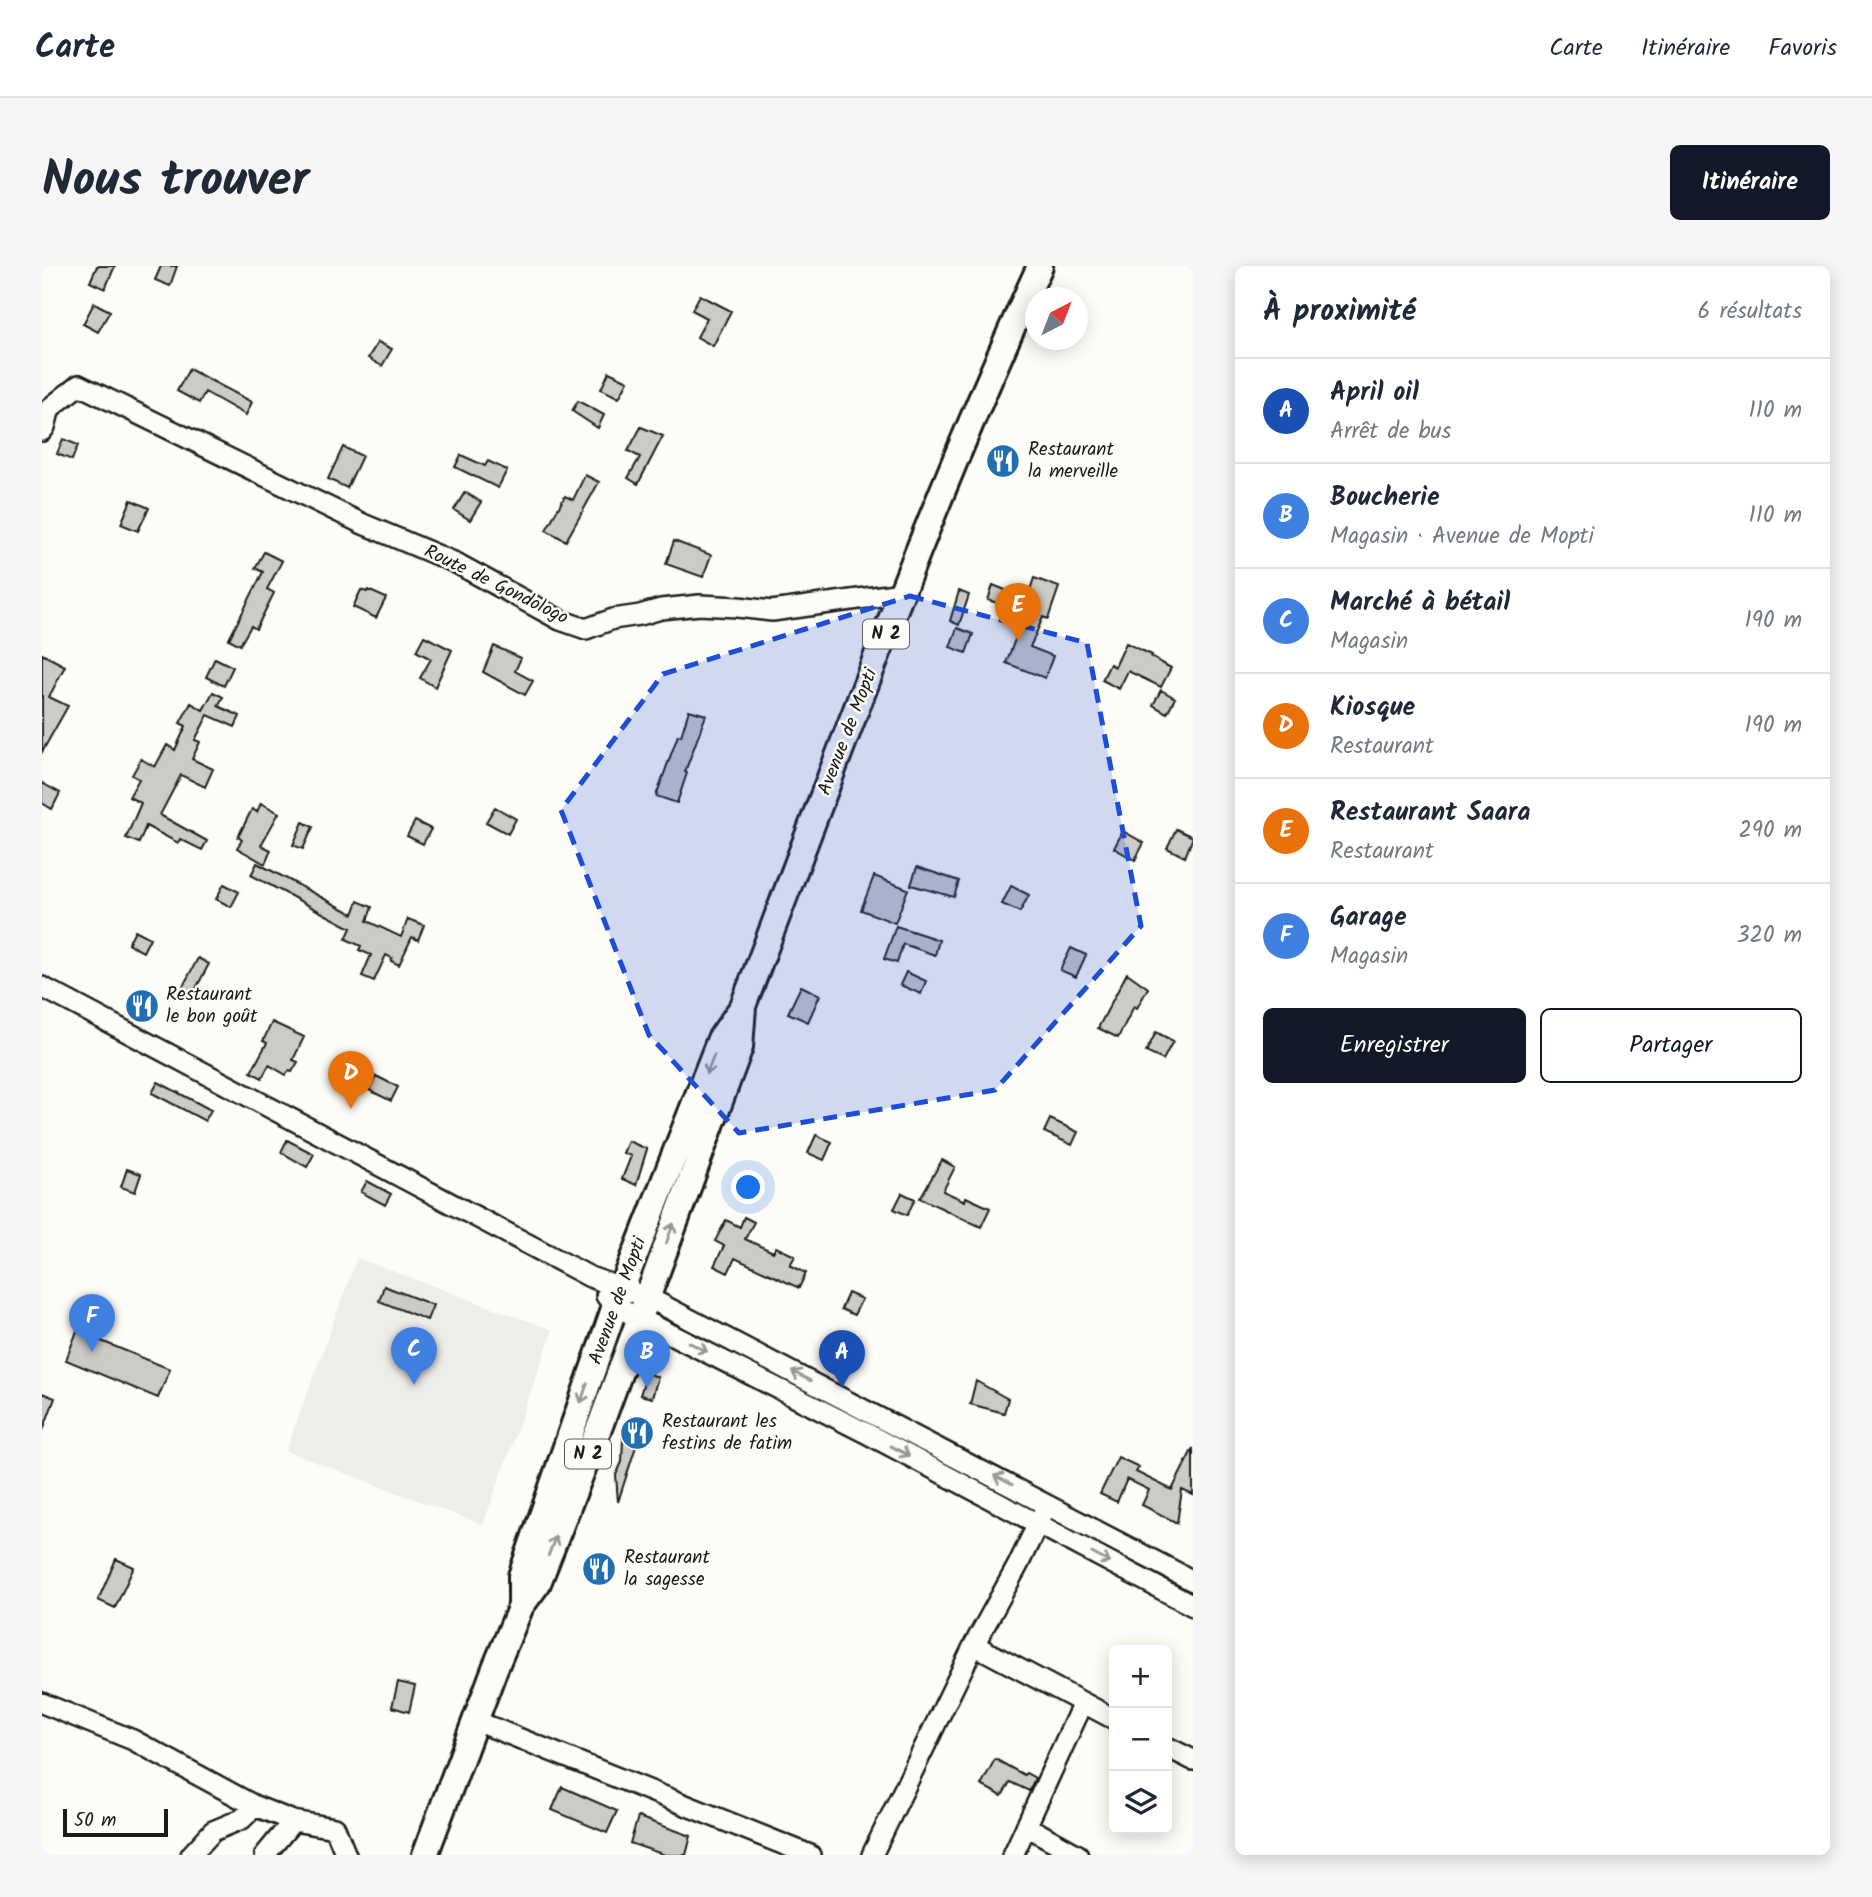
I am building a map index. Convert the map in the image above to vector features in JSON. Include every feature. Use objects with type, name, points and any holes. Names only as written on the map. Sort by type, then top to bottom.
[{"type":"main road","name":"Avenue de Mopti","points":[[520,1606],[521,1576],[618,1296],[720,1039],[743,1006],[945,481],[1040,266]]},
{"type":"main road","name":"Avenue de Mopti","points":[[475,1721],[520,1606],[538,1583],[643,1307],[740,1047],[743,1006]]},
{"type":"main road","name":"N 2","points":[[425,1855],[475,1721]]},
{"type":"street","name":"Route de Gondologo","points":[[42,431],[50,408],[79,385],[340,512],[456,562],[560,620],[586,629],[613,619],[640,615],[661,608],[700,605],[772,611],[902,593]]},
{"type":"street","points":[[42,968],[50,991],[590,1277],[618,1296],[1047,1503],[1193,1581]]},
{"type":"street","points":[[643,1307],[866,1433],[1193,1606]]},
{"type":"street","points":[[872,1855],[974,1644],[1047,1503]]},
{"type":"street","points":[[974,1644],[1109,1716]]},
{"type":"street","points":[[42,1703],[133,1740],[255,1806],[293,1821],[335,1828],[346,1855]]},
{"type":"street","points":[[1013,1855],[1083,1703]]},
{"type":"street","points":[[475,1721],[810,1855]]},
{"type":"street","points":[[1172,1750],[1193,1760]]},
{"type":"street","points":[[191,1855],[213,1831],[242,1819],[255,1806]]},
{"type":"street","points":[[265,1855],[293,1821]]},
{"type":"street","points":[[1026,1826],[1079,1855]]},
{"type":"highlighted area","points":[[910,596],[1087,643],[1141,926],[995,1090],[739,1133],[649,1035],[561,810],[663,674]]},
{"type":"shaded area","points":[[357,1258],[553,1330],[483,1525],[286,1451]]},
{"type":"building","points":[[97,266],[115,266],[105,289],[90,282]]},
{"type":"building","points":[[161,266],[177,266],[170,286],[155,280]]},
{"type":"building","points":[[700,295],[731,311],[713,346],[697,337],[707,318],[692,310]]},
{"type":"building","points":[[94,303],[110,311],[98,332],[83,324]]},
{"type":"building","points":[[378,342],[392,349],[382,366],[368,358]]},
{"type":"building","points":[[189,369],[252,402],[246,415],[205,392],[199,403],[177,391]]},
{"type":"building","points":[[609,372],[628,381],[619,398],[601,389]]},
{"type":"building","points":[[578,401],[604,415],[598,428],[572,411]]},
{"type":"building","points":[[641,427],[663,436],[638,484],[628,478],[640,457],[628,451]]},
{"type":"building","points":[[63,439],[78,445],[72,460],[57,454]]},
{"type":"building","points":[[343,447],[362,456],[347,488],[328,479]]},
{"type":"building","points":[[461,455],[485,466],[488,461],[507,470],[498,488],[455,467]]},
{"type":"building","points":[[585,475],[599,482],[566,541],[546,530],[565,496],[573,500]]},
{"type":"building","points":[[465,492],[481,502],[470,520],[454,510]]},
{"type":"building","points":[[131,500],[149,508],[138,531],[121,524]]},
{"type":"building","points":[[674,541],[711,555],[703,577],[666,564]]},
{"type":"building","points":[[264,552],[282,561],[267,589],[274,593],[256,629],[251,626],[240,645],[229,639],[263,572],[255,568]]},
{"type":"building","points":[[1034,578],[1059,587],[1048,619],[1043,617],[1030,647],[1053,656],[1045,678],[1006,663],[1023,619],[1029,622],[1037,599],[1028,596]]},
{"type":"building","points":[[993,585],[1008,591],[1004,605],[988,600]]},
{"type":"building","points":[[361,590],[368,590],[386,598],[376,618],[353,607]]},
{"type":"building","points":[[959,591],[969,595],[959,625],[950,621]]},
{"type":"building","points":[[957,628],[973,634],[966,653],[950,647]]},
{"type":"building","points":[[424,636],[452,650],[435,687],[420,678],[431,659],[416,651]]},
{"type":"building","points":[[1126,643],[1152,655],[1151,657],[1171,668],[1161,687],[1128,671],[1119,689],[1102,680],[1110,664],[1115,667]]},
{"type":"building","points":[[494,646],[521,658],[515,671],[533,681],[525,695],[483,672]]},
{"type":"building","points":[[42,654],[65,666],[49,697],[68,706],[42,752]]},
{"type":"building","points":[[215,658],[233,667],[224,686],[206,677]]},
{"type":"building","points":[[1161,690],[1175,698],[1167,713],[1153,705]]},
{"type":"building","points":[[213,692],[223,697],[218,706],[240,716],[235,727],[208,715],[195,740],[200,742],[192,759],[213,769],[205,787],[181,775],[160,815],[207,841],[202,850],[180,839],[178,843],[146,826],[139,843],[126,838],[141,803],[129,797],[139,779],[132,775],[141,759],[155,767],[167,745],[175,750],[186,726],[180,723],[191,703],[203,710]]},
{"type":"building","points":[[689,710],[706,715],[685,772],[687,773],[677,803],[656,796]]},
{"type":"building","points":[[42,783],[60,793],[52,809],[42,803]]},
{"type":"building","points":[[261,803],[279,813],[261,845],[271,850],[265,864],[237,848],[242,840],[238,837],[252,809],[257,812]]},
{"type":"building","points":[[495,807],[516,819],[508,834],[486,822]]},
{"type":"building","points":[[415,821],[431,829],[423,844],[407,836]]},
{"type":"building","points":[[303,822],[313,827],[303,849],[293,845]]},
{"type":"building","points":[[1176,829],[1193,837],[1185,857],[1167,848]]},
{"type":"building","points":[[1123,831],[1144,843],[1135,860],[1114,848]]},
{"type":"building","points":[[257,863],[353,914],[358,901],[372,907],[367,921],[401,937],[408,919],[424,925],[418,940],[412,937],[399,965],[386,955],[374,981],[362,976],[371,955],[359,950],[361,946],[346,939],[351,928],[251,875]]},
{"type":"building","points":[[917,867],[959,881],[954,897],[911,885]]},
{"type":"building","points":[[874,876],[908,889],[895,923],[861,910]]},
{"type":"building","points":[[224,884],[239,892],[231,907],[216,899]]},
{"type":"building","points":[[1011,886],[1029,895],[1020,912],[1002,904]]},
{"type":"building","points":[[896,926],[939,940],[935,955],[903,944],[897,963],[884,959]]},
{"type":"building","points":[[135,930],[150,938],[143,952],[128,944]]},
{"type":"building","points":[[1071,948],[1086,955],[1076,977],[1060,970]]},
{"type":"building","points":[[198,958],[209,964],[193,994],[182,988]]},
{"type":"building","points":[[906,972],[926,981],[921,994],[900,985]]},
{"type":"building","points":[[1127,973],[1148,988],[1137,1008],[1134,1006],[1118,1038],[1098,1028]]},
{"type":"building","points":[[801,986],[820,995],[808,1022],[788,1013]]},
{"type":"building","points":[[272,1022],[304,1037],[293,1060],[298,1062],[292,1072],[289,1071],[286,1075],[269,1065],[262,1078],[251,1072],[267,1043],[263,1041]]},
{"type":"building","points":[[1156,1032],[1173,1041],[1163,1060],[1146,1052]]},
{"type":"building","points":[[376,1076],[398,1087],[391,1101],[369,1090]]},
{"type":"building","points":[[158,1082],[211,1110],[205,1121],[152,1093]]},
{"type":"building","points":[[1050,1119],[1078,1132],[1072,1145],[1044,1132]]},
{"type":"building","points":[[816,1135],[832,1142],[824,1160],[808,1153]]},
{"type":"building","points":[[287,1140],[314,1154],[307,1167],[281,1152]]},
{"type":"building","points":[[628,1141],[647,1149],[636,1185],[622,1179],[631,1156],[623,1153]]},
{"type":"building","points":[[942,1160],[955,1167],[943,1191],[965,1201],[966,1197],[990,1208],[981,1227],[920,1198]]},
{"type":"building","points":[[127,1169],[141,1174],[135,1192],[121,1187]]},
{"type":"building","points":[[367,1181],[391,1194],[385,1205],[361,1192]]},
{"type":"building","points":[[902,1193],[915,1199],[907,1215],[894,1209]]},
{"type":"building","points":[[744,1217],[754,1222],[745,1239],[773,1252],[776,1247],[795,1256],[790,1265],[806,1273],[799,1288],[735,1258],[728,1273],[714,1266],[724,1246],[715,1241],[726,1220],[740,1227]]},
{"type":"building","points":[[384,1286],[433,1305],[427,1320],[379,1301]]},
{"type":"building","points":[[848,1293],[862,1299],[854,1315],[841,1309]]},
{"type":"building","points":[[77,1331],[170,1369],[158,1398],[66,1360]]},
{"type":"building","points":[[647,1373],[658,1377],[652,1398],[640,1395]]},
{"type":"building","points":[[976,1381],[1008,1399],[1004,1413],[970,1404]]},
{"type":"building","points":[[42,1393],[55,1398],[43,1430],[42,1430]]},
{"type":"building","points":[[623,1438],[637,1443],[618,1502],[616,1475],[622,1462]]},
{"type":"building","points":[[1193,1448],[1193,1495],[1182,1490],[1177,1523],[1142,1505],[1149,1490],[1127,1479],[1117,1502],[1100,1494],[1118,1457],[1139,1467],[1136,1472],[1172,1490]]},
{"type":"building","points":[[116,1559],[134,1567],[115,1608],[98,1600]]},
{"type":"building","points":[[398,1682],[415,1686],[409,1712],[392,1707]]},
{"type":"building","points":[[995,1759],[1035,1778],[1029,1791],[1010,1782],[1002,1796],[981,1785]]},
{"type":"building","points":[[562,1787],[617,1811],[607,1833],[552,1810]]},
{"type":"building","points":[[638,1817],[691,1836],[686,1855],[665,1855],[630,1843]]},
{"type":"place","name":"Restaurant la merveille","points":[[1003,461]]},
{"type":"place","name":"Restaurant Saara","points":[[1018,641]]},
{"type":"place","name":"Restaurant le bon goût","points":[[142,1006]]},
{"type":"place","name":"Kiosque","points":[[351,1109]]},
{"type":"place","name":"Garage","points":[[92,1352]]},
{"type":"place","name":"Marché à bétail","points":[[414,1385]]},
{"type":"place","name":"Boucherie","points":[[647,1388]]},
{"type":"place","name":"April oil","points":[[842,1388]]},
{"type":"place","name":"Restaurant les festins de fatim","points":[[637,1433]]},
{"type":"place","name":"Restaurant la sagesse","points":[[599,1569]]}]
